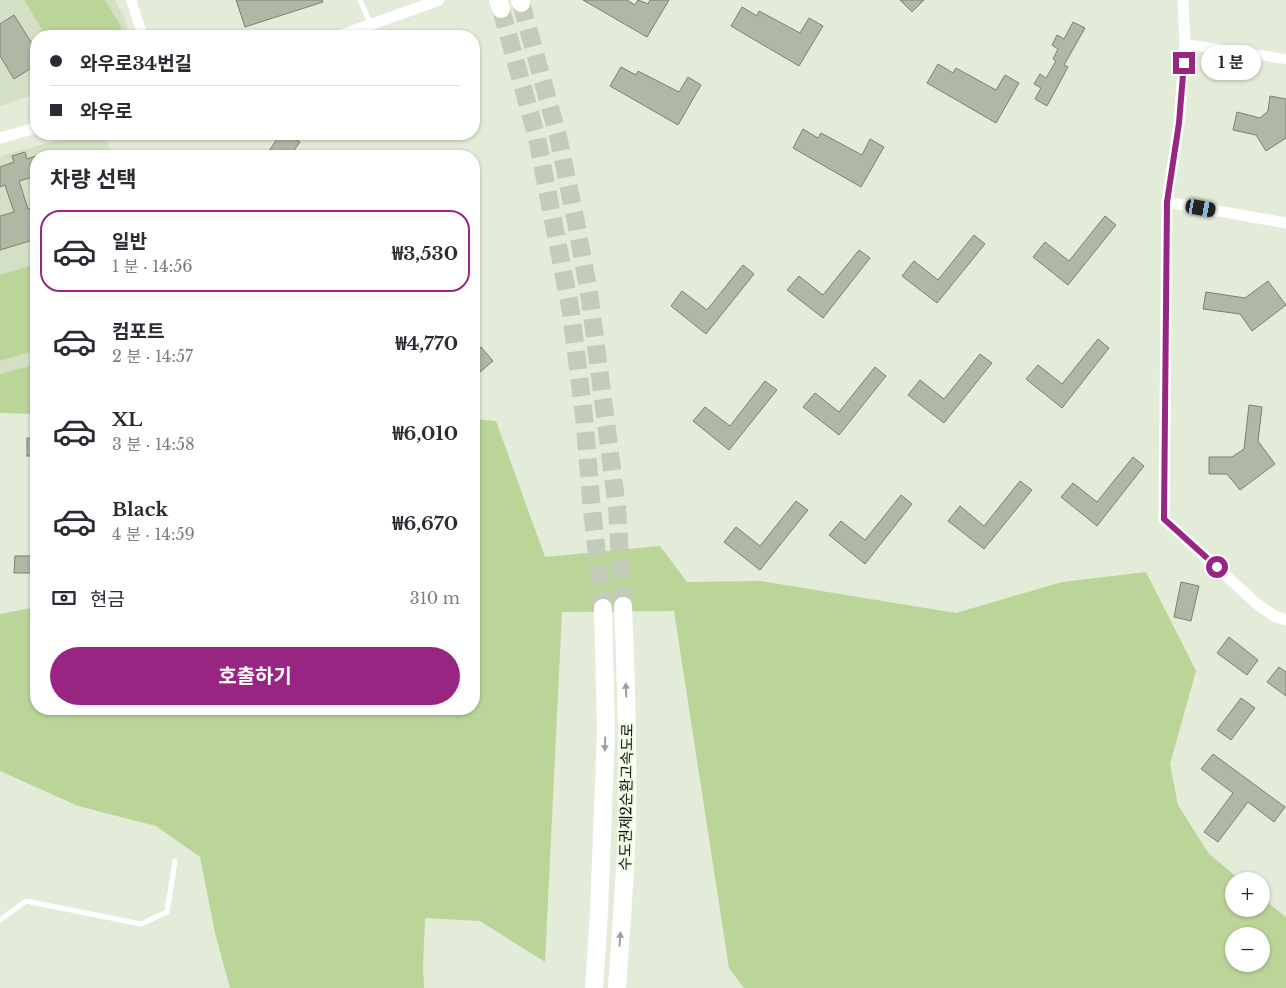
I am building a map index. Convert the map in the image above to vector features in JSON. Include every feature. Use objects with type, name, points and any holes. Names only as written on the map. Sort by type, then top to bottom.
[{"type":"highway","name":"수도권제2순환고속도로","points":[[617,988],[627,815],[623,606]]},
{"type":"highway","name":"수도권제2순환고속도로","points":[[594,988],[606,732],[603,608]]},
{"type":"street","points":[[131,0],[141,30]]},
{"type":"street","points":[[355,30],[439,0]]},
{"type":"street","points":[[1183,0],[1185,44],[1179,123],[1167,202],[1164,519],[1257,604],[1274,616],[1286,620]]},
{"type":"street","points":[[1185,44],[1286,59]]},
{"type":"street","points":[[0,138],[30,130]]},
{"type":"street","points":[[1167,202],[1286,223]]},
{"type":"lane","points":[[360,0],[371,24]]},
{"type":"lane","points":[[0,920],[26,900],[141,924],[167,912],[175,861]]},
{"type":"shaded area","points":[[0,0],[115,0],[124,16],[128,30],[30,30],[30,96],[0,106]]},
{"type":"shaded area","points":[[58,140],[107,140],[110,150],[30,150],[30,366],[0,374],[0,156]]},
{"type":"green space","points":[[24,0],[105,0],[122,28],[118,30],[42,30]]},
{"type":"green space","points":[[30,266],[30,352],[0,361],[0,275]]},
{"type":"green space","points":[[30,366],[30,414],[0,413],[0,374]]},
{"type":"green space","points":[[480,420],[496,421],[545,557],[660,546],[687,582],[760,581],[956,613],[1062,582],[1146,572],[1196,671],[1170,764],[1178,805],[1209,854],[1231,872],[1225,872],[1225,917],[1270,917],[1270,904],[1286,917],[1286,988],[744,988],[729,968],[674,611],[562,612],[545,962],[480,921],[425,918],[424,988],[230,988],[215,933],[200,857],[156,826],[78,806],[0,771],[0,614],[30,608],[30,715],[480,715]]},
{"type":"building","points":[[236,0],[322,0],[323,2],[245,27]]},
{"type":"building","points":[[583,0],[627,0],[635,5],[638,0],[648,4],[650,0],[669,0],[647,37]]},
{"type":"building","points":[[900,0],[924,0],[912,12]]},
{"type":"building","points":[[742,7],[757,16],[759,11],[800,33],[809,18],[823,26],[799,66],[731,26]]},
{"type":"building","points":[[14,15],[30,40],[30,69],[14,79],[0,56],[0,24]]},
{"type":"building","points":[[1073,22],[1085,28],[1064,65],[1068,67],[1047,106],[1035,99],[1041,88],[1034,84],[1040,74],[1046,78],[1056,61],[1053,59],[1058,49],[1052,45],[1057,35],[1064,39]]},
{"type":"building","points":[[938,64],[953,73],[956,68],[996,90],[1005,75],[1019,83],[996,123],[927,83]]},
{"type":"building","points":[[621,67],[636,75],[638,71],[679,92],[688,77],[701,85],[678,125],[610,86]]},
{"type":"building","points":[[1270,96],[1286,99],[1286,138],[1266,151],[1256,135],[1233,130],[1237,112],[1260,118],[1268,111]]},
{"type":"building","points":[[803,129],[818,138],[821,133],[862,155],[870,139],[884,147],[861,187],[793,148]]},
{"type":"building","points":[[276,140],[297,140],[300,142],[294,150],[270,150]]},
{"type":"building","points":[[25,152],[27,159],[30,158],[30,178],[19,181],[28,209],[30,208],[30,241],[0,250],[0,216],[14,212],[5,185],[0,187],[0,167],[14,162],[12,156]]},
{"type":"building","points":[[1105,216],[1116,225],[1068,285],[1033,257],[1045,242],[1069,261]]},
{"type":"building","points":[[974,235],[985,244],[937,303],[902,276],[914,261],[938,280]]},
{"type":"building","points":[[859,250],[870,258],[823,318],[787,290],[799,276],[823,295]]},
{"type":"building","points":[[743,265],[754,274],[706,334],[671,306],[682,291],[707,310]]},
{"type":"building","points":[[1268,281],[1286,305],[1252,331],[1240,314],[1203,309],[1206,292],[1245,298]]},
{"type":"building","points":[[1098,339],[1109,348],[1062,408],[1026,379],[1038,365],[1062,384]]},
{"type":"building","points":[[480,348],[493,361],[480,372]]},
{"type":"building","points":[[980,354],[992,363],[944,423],[908,395],[920,380],[944,399]]},
{"type":"building","points":[[875,367],[886,376],[839,435],[803,407],[815,393],[839,412]]},
{"type":"building","points":[[765,381],[777,390],[729,450],[693,421],[705,407],[730,426]]},
{"type":"building","points":[[1249,405],[1262,407],[1258,441],[1275,464],[1240,490],[1227,474],[1209,474],[1209,457],[1232,457],[1244,449]]},
{"type":"building","points":[[27,438],[30,438],[30,456],[27,456]]},
{"type":"building","points":[[1133,457],[1144,466],[1097,526],[1061,497],[1073,483],[1097,502]]},
{"type":"building","points":[[1020,481],[1032,490],[984,549],[948,521],[960,506],[984,526]]},
{"type":"building","points":[[901,495],[912,504],[865,564],[829,535],[841,521],[865,540]]},
{"type":"building","points":[[796,501],[808,510],[760,570],[724,542],[736,527],[760,546]]},
{"type":"building","points":[[15,556],[30,556],[30,573],[14,573]]},
{"type":"building","points":[[1181,582],[1199,586],[1191,621],[1174,617]]},
{"type":"building","points":[[1229,637],[1258,660],[1247,675],[1217,653]]},
{"type":"building","points":[[1279,667],[1286,672],[1286,696],[1267,682]]},
{"type":"building","points":[[1241,698],[1255,708],[1231,740],[1217,730]]},
{"type":"building","points":[[1213,754],[1285,807],[1274,822],[1248,802],[1218,842],[1204,832],[1233,793],[1201,769]]},
{"type":"tunnel","points":[[521,3],[558,136],[590,299],[617,508],[623,606]]},
{"type":"tunnel","points":[[501,9],[537,138],[571,312],[584,416],[603,608]]},
{"type":"route","points":[[1184,63],[1179,123],[1167,202],[1164,519],[1217,567]]}]
